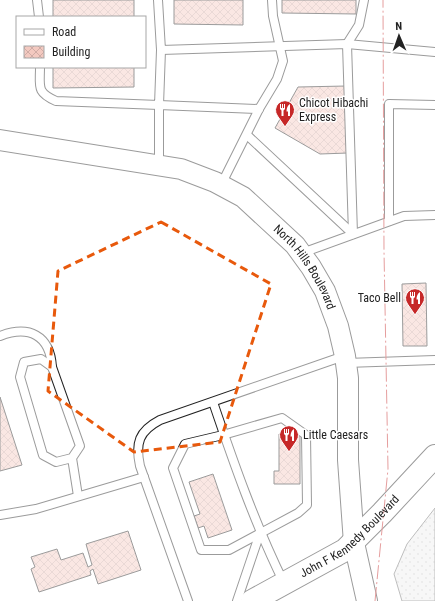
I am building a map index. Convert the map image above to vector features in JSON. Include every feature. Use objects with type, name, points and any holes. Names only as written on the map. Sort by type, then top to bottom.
[{"type":"main road","name":"John F Kennedy Boulevard","points":[[252,601],[285,584],[354,543],[435,456]]},
{"type":"street","name":"North Hills Boulevard","points":[[0,140],[159,164],[181,169],[221,185],[252,205],[283,233],[301,254],[311,267],[325,291],[338,326],[346,360],[348,378],[348,460],[354,543],[367,601]]},
{"type":"lane","points":[[37,0],[39,16]]},
{"type":"lane","points":[[158,0],[161,50],[159,164]]},
{"type":"lane","points":[[221,185],[259,109],[277,79],[283,61],[281,46],[273,16],[272,0]]},
{"type":"lane","points":[[353,234],[347,44],[359,26],[364,0]]},
{"type":"lane","points":[[161,50],[347,44],[435,52]]},
{"type":"lane","points":[[40,68],[40,89],[44,96],[56,101],[259,109]]},
{"type":"lane","points":[[389,221],[389,104],[435,105]]},
{"type":"lane","points":[[247,135],[353,234]]},
{"type":"lane","points":[[301,254],[404,216],[435,215]]},
{"type":"lane","points":[[0,336],[10,332],[27,332],[44,339],[51,353],[52,367],[80,446],[72,458],[56,462],[44,455],[20,377],[24,362],[41,358],[52,367]]},
{"type":"lane","points":[[188,601],[137,452],[138,444],[147,427],[160,420],[213,402],[346,360],[435,360]]},
{"type":"lane","points":[[213,402],[223,435],[260,533],[285,584]]},
{"type":"lane","points":[[282,418],[306,435],[307,505],[298,513],[229,550],[201,550],[173,468],[185,444],[223,435],[282,418]]},
{"type":"lane","points":[[72,458],[78,496]]},
{"type":"lane","points":[[0,515],[36,510],[144,476]]},
{"type":"lane","points":[[237,601],[260,533]]},
{"type":"highlighted area","points":[[161,222],[271,284],[220,442],[134,452],[48,391],[58,271]]},
{"type":"shaded area","points":[[435,508],[435,601],[402,601],[394,574],[407,544]]},
{"type":"building","points":[[53,0],[134,0],[134,16],[53,16]]},
{"type":"building","points":[[174,0],[243,0],[243,25],[174,24]]},
{"type":"building","points":[[282,0],[356,0],[356,14],[282,13]]},
{"type":"building","points":[[53,68],[134,68],[134,87],[53,88]]},
{"type":"building","points":[[346,86],[348,153],[320,154],[275,128],[298,87]]},
{"type":"building","name":"Taco Bell","points":[[426,283],[427,346],[403,346],[402,284]]},
{"type":"building","points":[[0,397],[22,465],[0,471]]},
{"type":"building","name":"Little Caesars","points":[[279,434],[300,434],[300,484],[274,484],[274,471],[279,471]]},
{"type":"building","points":[[213,474],[232,530],[208,538],[204,526],[198,528],[194,516],[200,514],[189,482]]},
{"type":"building","points":[[128,531],[141,570],[98,584],[93,569],[90,571],[91,575],[39,592],[31,569],[35,567],[31,557],[57,549],[61,560],[83,553],[88,567],[92,565],[86,544]]},
{"type":"power","points":[[375,601],[388,469],[384,251],[383,0]]},
{"type":"place","name":"Chicot Hibachi Express","points":[[285,127]]},
{"type":"place","name":"Taco Bell","points":[[415,315]]},
{"type":"place","name":"Little Caesars","points":[[289,452]]}]
